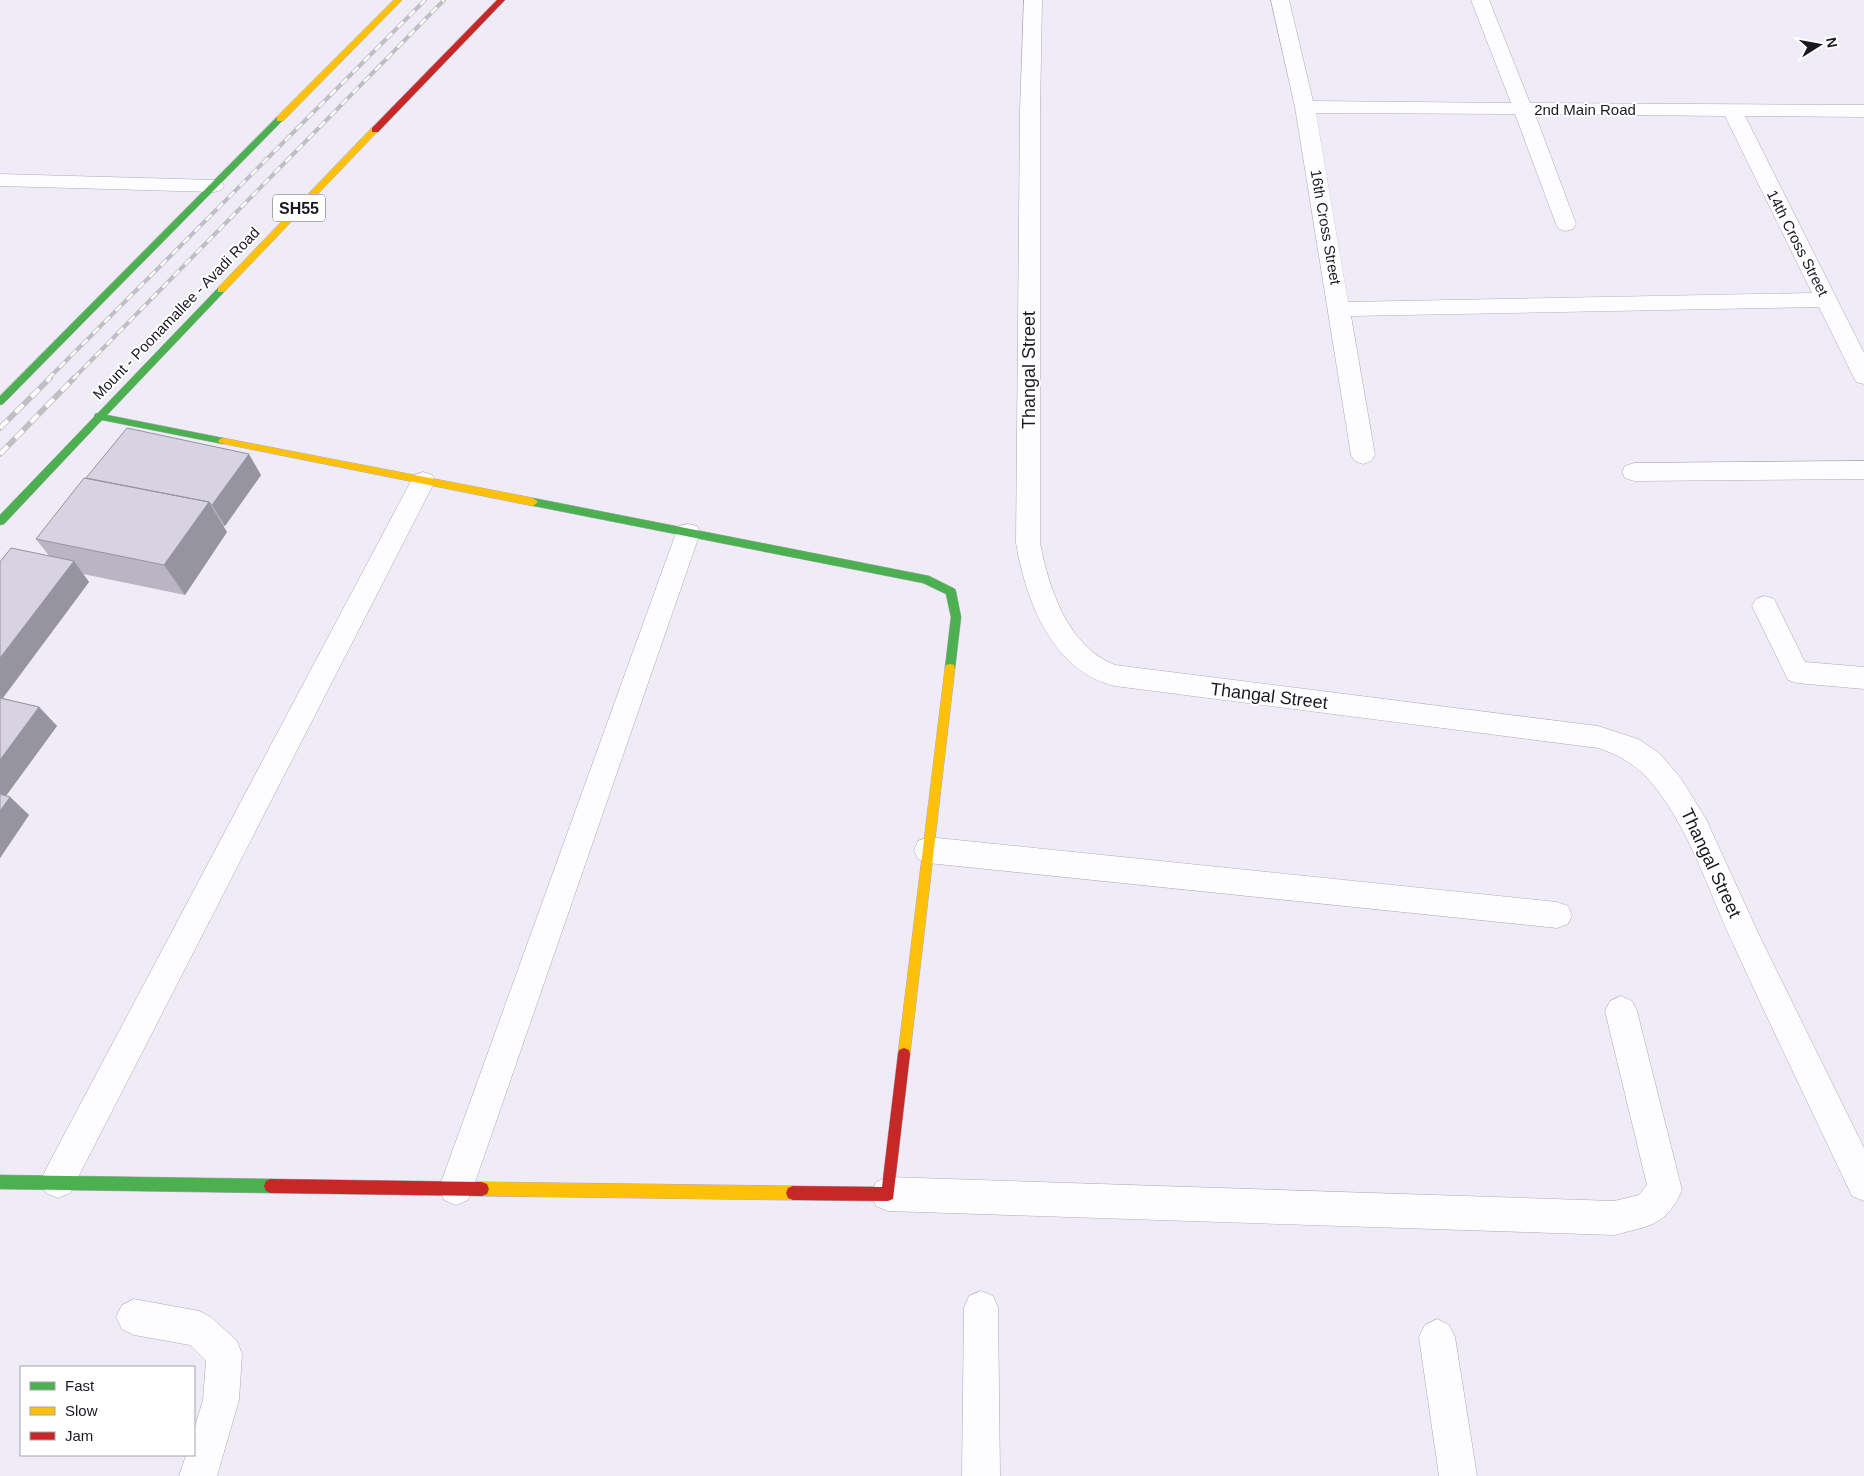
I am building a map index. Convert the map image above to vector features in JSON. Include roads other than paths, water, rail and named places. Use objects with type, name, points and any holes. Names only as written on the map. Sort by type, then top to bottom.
[{"type":"street","points":[[0,402],[398,0]]},
{"type":"street","name":"Mount - Poonamallee - Avadi Road","points":[[0,521],[98,416],[501,0]]},
{"type":"street","name":"Thangal Street","points":[[1033,0],[1030,120],[1028,543],[1030,564],[1041,594],[1062,636],[1084,659],[1104,672],[1134,679],[1598,737],[1626,745],[1652,764],[1679,795],[1700,832],[1747,940],[1864,1184]]},
{"type":"street","name":"16th Cross Street","points":[[1280,0],[1305,107],[1363,455]]},
{"type":"street","points":[[1480,0],[1566,224]]},
{"type":"street","name":"2nd Main Road","points":[[1305,107],[1864,111]]},
{"type":"street","name":"14th Cross Street","points":[[1732,110],[1864,376]]},
{"type":"street","points":[[0,180],[214,186]]},
{"type":"street","points":[[1340,310],[1827,300]]},
{"type":"street","points":[[98,416],[925,579],[951,592],[956,617],[888,1194]]},
{"type":"street","points":[[1634,472],[1864,470]]},
{"type":"street","points":[[58,1181],[423,481]]},
{"type":"street","points":[[456,1188],[688,533]]},
{"type":"street","points":[[1765,606],[1797,672],[1864,678]]},
{"type":"street","points":[[928,850],[1557,915]]},
{"type":"street","points":[[0,1182],[58,1181],[888,1194],[1614,1218],[1648,1209],[1665,1190],[1621,1011]]},
{"type":"street","points":[[981,1308],[981,1476]]},
{"type":"street","points":[[134,1317],[199,1329],[224,1354],[221,1400],[198,1476]]},
{"type":"street","points":[[1437,1337],[1458,1476]]},
{"type":"railway","points":[[48,379],[425,0]]},
{"type":"railway","points":[[73,379],[444,0]]},
{"type":"railway","points":[[0,428],[50,378]]},
{"type":"railway","points":[[0,454],[74,378]]}]
